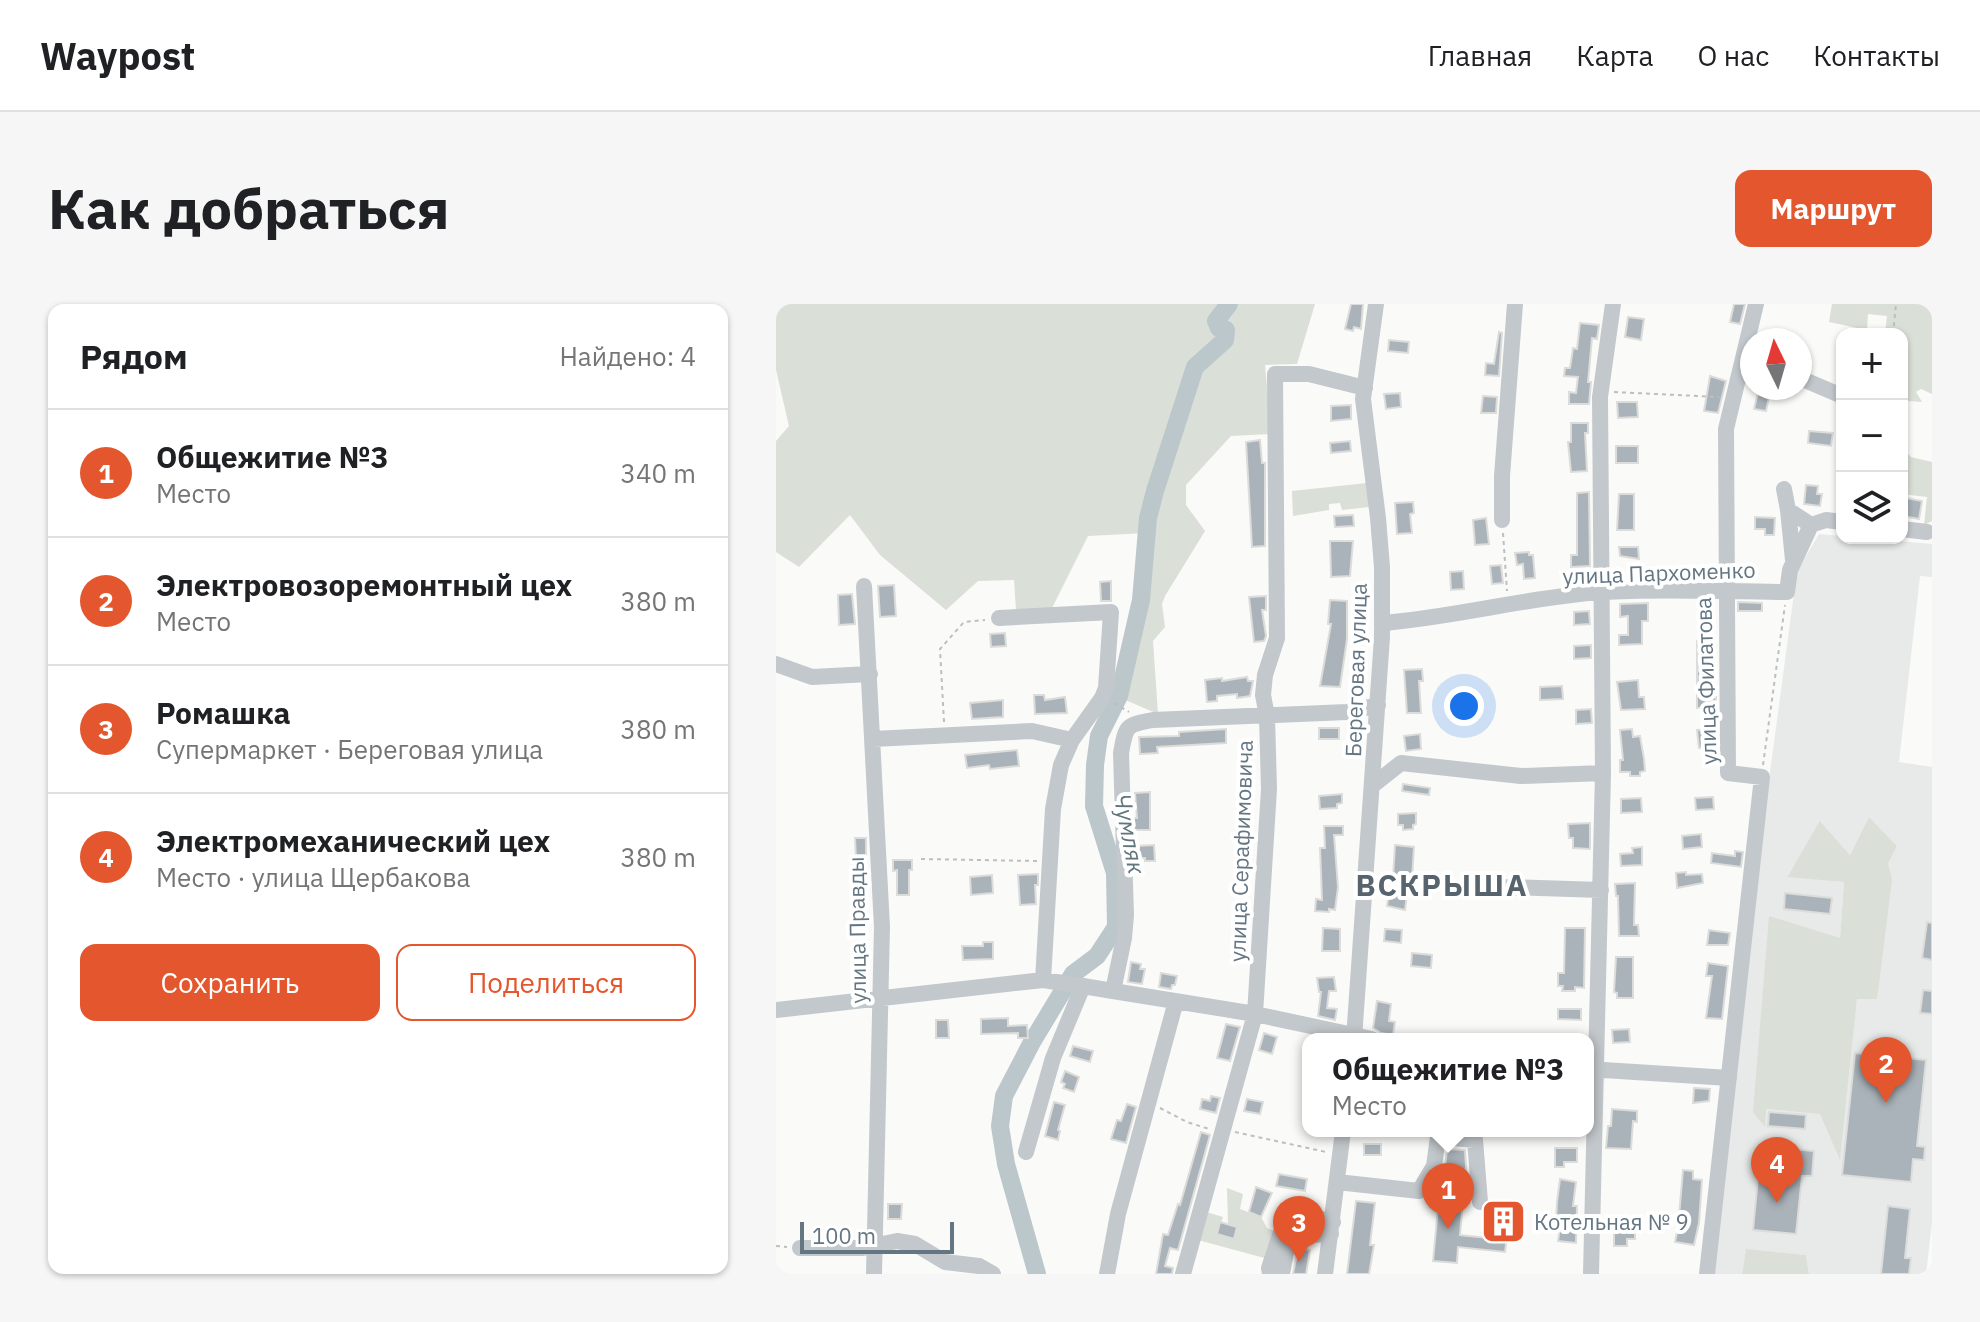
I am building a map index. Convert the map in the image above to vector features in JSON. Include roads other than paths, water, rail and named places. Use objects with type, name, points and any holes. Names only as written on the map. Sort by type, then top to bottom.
[{"type":"street","name":"Береговая улица","points":[[1360,1033],[1382,623],[1382,567],[1363,399],[1376,304]]},
{"type":"street","points":[[1502,520],[1502,476],[1515,304]]},
{"type":"street","points":[[1594,1047],[1603,773],[1601,392],[1613,304]]},
{"type":"street","name":"улица Филатова","points":[[1753,328],[1756,304]]},
{"type":"street","name":"улица Серафимовича","points":[[1183,1274],[1255,1014],[1269,789],[1267,716],[1263,695],[1265,675],[1277,638],[1275,374],[1309,374],[1365,388]]},
{"type":"street","name":"улица Филатова","points":[[1729,1078],[1762,777],[1728,773],[1726,429],[1740,381]]},
{"type":"street","points":[[1812,383],[1836,393]]},
{"type":"street","points":[[1784,489],[1793,562]]},
{"type":"street","points":[[1788,510],[1811,525],[1826,520],[1836,521]]},
{"type":"street","name":"улица Пархоменко","points":[[1382,623],[1603,592],[1787,592],[1793,562],[1811,525]]},
{"type":"street","points":[[1908,530],[1927,532]]},
{"type":"street","name":"улица Правды","points":[[864,586],[882,927],[874,1274]]},
{"type":"street","points":[[999,618],[1111,612],[1106,688],[1072,740],[1061,765],[1053,809],[1050,861],[1065,983],[1053,1058],[1026,1152]]},
{"type":"street","points":[[776,664],[812,677],[870,674]]},
{"type":"street","points":[[1113,991],[1126,915],[1121,753],[1126,728],[1153,720],[1359,711],[1378,705]]},
{"type":"street","points":[[873,739],[1032,731],[1072,740]]},
{"type":"street","points":[[1372,786],[1401,763],[1521,776],[1603,773]]},
{"type":"street","points":[[1469,882],[1504,887],[1601,890]]},
{"type":"street","points":[[776,1010],[1065,983],[1255,1014],[1338,1033]]},
{"type":"street","points":[[1107,1274],[1118,1214],[1176,1001]]},
{"type":"street","points":[[1594,1069],[1729,1078],[1707,1274]]},
{"type":"street","points":[[1325,1274],[1342,1137]]},
{"type":"street","points":[[1337,1182],[1419,1191],[1434,1166],[1438,1137],[1475,1140],[1480,1202]]},
{"type":"street","points":[[1591,1274],[1593,1137]]},
{"type":"street","points":[[1270,1274],[1269,1268],[1288,1211],[1332,1228]]},
{"type":"street","points":[[1282,1274],[1289,1236],[1332,1228]]},
{"type":"street","points":[[800,1248],[863,1248],[897,1241],[915,1244],[945,1262],[979,1266],[993,1274]]},
{"type":"waterway","name":"Чумляк","points":[[1037,1274],[1006,1164],[1000,1126],[1004,1096],[1073,974],[1097,956],[1116,927],[1115,873],[1094,806],[1099,736],[1119,696],[1141,600],[1148,518],[1155,491],[1195,367],[1225,340],[1226,330],[1219,328],[1216,321],[1229,304]]},
{"type":"place","name":"Электровозоремонтный цех","points":[[1886,1103]]},
{"type":"place","name":"Электромеханический цех","points":[[1777,1203]]},
{"type":"place","name":"Котельная № 9","points":[[1503,1222]]},
{"type":"place","name":"Общежитие №3","points":[[1448,1229]]},
{"type":"place","name":"Ромашка","points":[[1299,1262]]},
{"type":"district","name":"ВСКРЫША","points":[[1442,886]]}]
